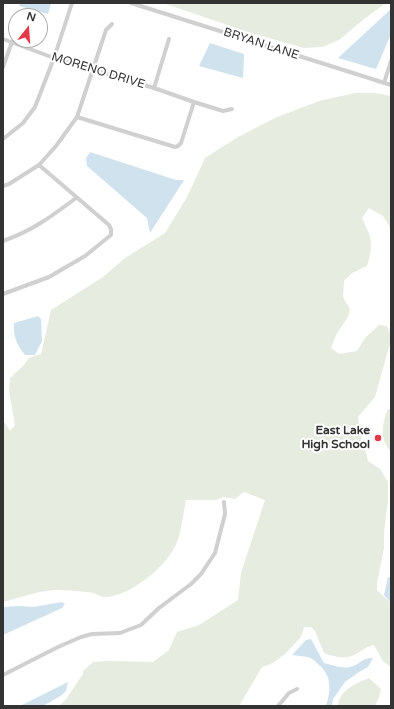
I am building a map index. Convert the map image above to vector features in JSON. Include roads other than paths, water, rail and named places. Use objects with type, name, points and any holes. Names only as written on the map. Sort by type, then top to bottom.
[{"type":"street","points":[[3,139],[23,123],[36,107],[72,3]]},
{"type":"street","name":"BRYAN LANE","points":[[130,3],[391,85]]},
{"type":"street","points":[[3,186],[9,184],[39,164],[56,146],[77,117],[94,70],[106,30],[112,24]]},
{"type":"street","points":[[154,88],[169,39]]},
{"type":"street","points":[[3,67],[10,48]]},
{"type":"street","name":"MORENO DRIVE","points":[[28,48],[54,58],[154,88],[194,102],[223,110],[232,109]]},
{"type":"street","points":[[384,83],[391,61]]},
{"type":"street","points":[[77,117],[174,147],[181,143],[194,102]]},
{"type":"street","points":[[3,294],[49,277],[85,256],[111,235],[109,225],[76,198],[39,164]]},
{"type":"street","points":[[3,241],[30,230],[76,198]]},
{"type":"street","points":[[3,675],[81,637],[92,634],[120,633],[140,625],[159,608],[192,584],[201,574],[215,553],[225,514],[224,502]]},
{"type":"street","points":[[278,706],[289,693],[297,689]]},
{"type":"water","points":[[20,3],[51,3],[48,14],[48,8],[26,8],[19,6]]},
{"type":"water","points":[[391,9],[391,34],[376,69],[338,58]]},
{"type":"water","points":[[210,43],[244,54],[243,78],[199,66]]},
{"type":"water","points":[[90,152],[176,180],[184,180],[150,233],[147,218],[87,166],[86,158]]},
{"type":"water","points":[[38,316],[41,319],[42,341],[35,355],[25,355],[16,340],[14,323]]},
{"type":"water","points":[[388,577],[391,578],[391,603],[384,595]]},
{"type":"water","points":[[62,602],[65,604],[62,608],[3,635],[3,607],[33,607]]},
{"type":"water","points":[[311,639],[324,663],[346,668],[353,666],[367,658],[373,658],[368,667],[345,682],[333,699],[332,706],[326,706],[329,695],[329,684],[323,669],[315,661],[309,658],[292,655],[306,640]]},
{"type":"water","points":[[68,682],[66,691],[62,695],[43,706],[20,706]]},
{"type":"place","name":"East Lake High School","points":[[378,438]]}]
